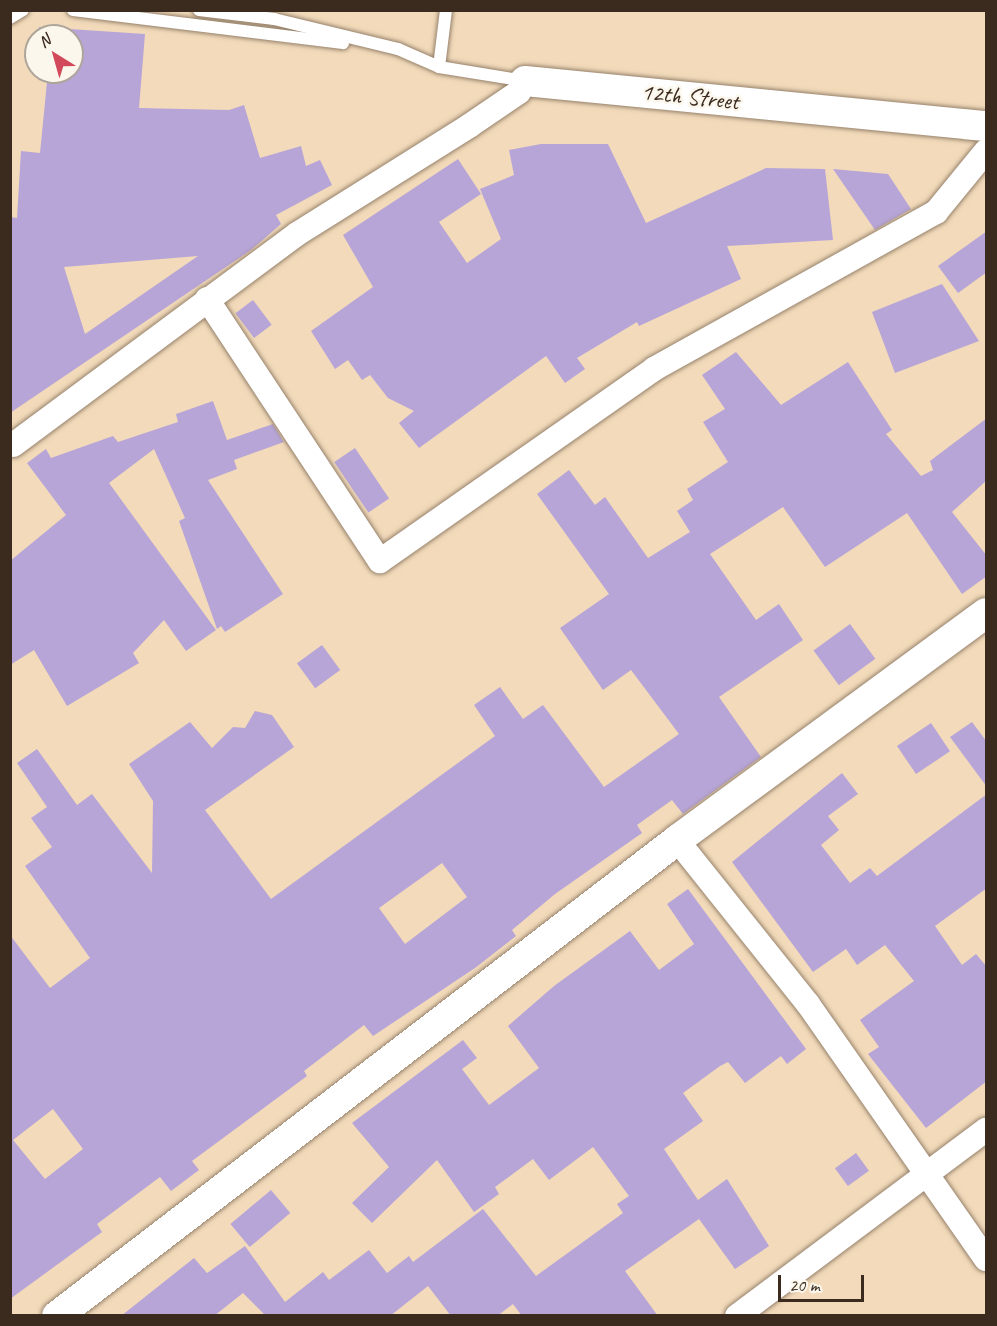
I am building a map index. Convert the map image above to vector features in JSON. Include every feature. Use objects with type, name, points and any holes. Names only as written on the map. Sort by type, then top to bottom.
[{"type":"street","name":"12th Street","points":[[525,81],[987,126]]},
{"type":"street","points":[[13,445],[297,234],[519,92],[525,81]]},
{"type":"street","points":[[207,299],[380,561],[654,369],[936,213],[987,151]]},
{"type":"street","points":[[68,1312],[677,840],[987,613]]},
{"type":"street","points":[[677,840],[808,1004],[924,1176],[987,1259]]},
{"type":"street","points":[[737,1316],[987,1130]]},
{"type":"lane","points":[[10,18],[23,10]]},
{"type":"lane","points":[[73,10],[398,49]]},
{"type":"lane","points":[[200,10],[274,20],[398,49]]},
{"type":"lane","points":[[439,67],[446,10]]},
{"type":"lane","name":"12th Street","points":[[398,49],[439,67],[525,81]]},
{"type":"building","points":[[84,30],[145,34],[139,108],[229,110],[244,105],[260,158],[301,146],[306,166],[320,160],[332,185],[276,215],[281,224],[251,250],[10,413],[10,217],[17,218],[21,151],[40,153],[47,84],[84,84]],"holes":[[[198,256],[85,334],[64,267]]]},
{"type":"building","points":[[541,144],[608,144],[646,223],[766,168],[825,169],[833,240],[727,246],[741,279],[639,326],[637,322],[577,358],[585,369],[565,383],[546,356],[419,448],[399,423],[414,411],[388,398],[370,375],[362,380],[348,360],[335,369],[311,331],[373,287],[343,235],[458,159],[481,194],[439,222],[467,263],[501,239],[480,189],[514,175],[509,150]]},
{"type":"building","points":[[833,169],[888,174],[911,209],[875,230]]},
{"type":"building","points":[[987,231],[987,272],[958,293],[938,266]]},
{"type":"building","points":[[942,284],[979,341],[895,373],[872,312]]},
{"type":"building","points":[[253,300],[272,325],[254,338],[235,313]]},
{"type":"building","points":[[736,352],[781,405],[848,362],[892,430],[886,434],[921,476],[933,470],[930,461],[987,418],[987,480],[952,512],[987,556],[987,576],[962,594],[907,513],[825,567],[783,507],[710,554],[756,620],[779,604],[803,640],[719,697],[761,757],[683,814],[672,800],[637,825],[642,833],[555,894],[512,930],[516,936],[475,968],[373,1036],[364,1025],[304,1071],[307,1076],[192,1161],[199,1170],[171,1191],[160,1177],[97,1224],[102,1232],[10,1299],[10,935],[50,988],[90,958],[25,866],[52,847],[31,818],[47,807],[17,763],[37,749],[77,805],[92,794],[152,873],[153,801],[129,764],[190,722],[212,748],[233,727],[245,728],[255,711],[272,715],[294,747],[205,810],[271,899],[495,736],[474,705],[500,687],[523,719],[543,705],[604,787],[679,734],[631,670],[603,690],[560,628],[609,594],[537,494],[569,470],[595,505],[605,497],[648,558],[690,532],[677,511],[693,500],[687,489],[728,462],[703,422],[725,409],[702,375]],"holes":[[[442,863],[467,897],[405,944],[379,908]],[[53,1109],[83,1149],[45,1179],[13,1140]]]},
{"type":"building","points":[[213,401],[227,440],[273,424],[284,442],[234,460],[237,469],[208,480],[283,594],[225,632],[221,626],[217,629],[179,521],[185,518],[154,449],[109,483],[216,630],[186,651],[164,620],[133,653],[139,663],[67,706],[34,650],[10,665],[10,561],[66,515],[27,463],[46,449],[51,458],[113,436],[118,442],[178,422],[176,414]]},
{"type":"building","points":[[355,448],[389,499],[368,513],[334,462]]},
{"type":"building","points":[[850,624],[875,659],[839,685],[814,650]]},
{"type":"building","points":[[322,645],[340,670],[315,688],[297,663]]},
{"type":"building","points":[[972,722],[987,742],[987,787],[950,737]]},
{"type":"building","points":[[931,723],[950,751],[916,774],[897,746]]},
{"type":"building","points":[[842,773],[858,794],[828,816],[839,830],[821,845],[850,883],[870,868],[877,876],[987,794],[987,888],[935,926],[962,965],[976,954],[987,967],[987,1081],[926,1128],[868,1054],[879,1047],[860,1020],[914,981],[885,945],[857,965],[846,949],[813,972],[732,862]]},
{"type":"building","points":[[688,889],[806,1049],[787,1064],[781,1056],[745,1083],[728,1062],[720,1066],[683,1093],[703,1121],[664,1149],[698,1200],[727,1179],[769,1246],[735,1269],[699,1219],[625,1271],[658,1316],[522,1316],[513,1304],[497,1316],[451,1316],[428,1286],[390,1316],[266,1316],[243,1293],[214,1316],[121,1316],[194,1258],[207,1273],[245,1246],[285,1302],[323,1272],[329,1280],[369,1250],[387,1273],[409,1256],[413,1262],[483,1209],[536,1276],[623,1213],[617,1204],[629,1196],[593,1147],[549,1180],[533,1159],[495,1187],[499,1194],[474,1212],[437,1160],[372,1223],[352,1203],[389,1167],[352,1123],[463,1040],[477,1058],[462,1069],[489,1105],[539,1068],[508,1026],[554,986],[630,931],[659,970],[694,944],[667,904]]},
{"type":"building","points":[[856,1153],[869,1171],[848,1186],[835,1168]]},
{"type":"building","points":[[271,1190],[290,1213],[250,1247],[230,1224]]}]
